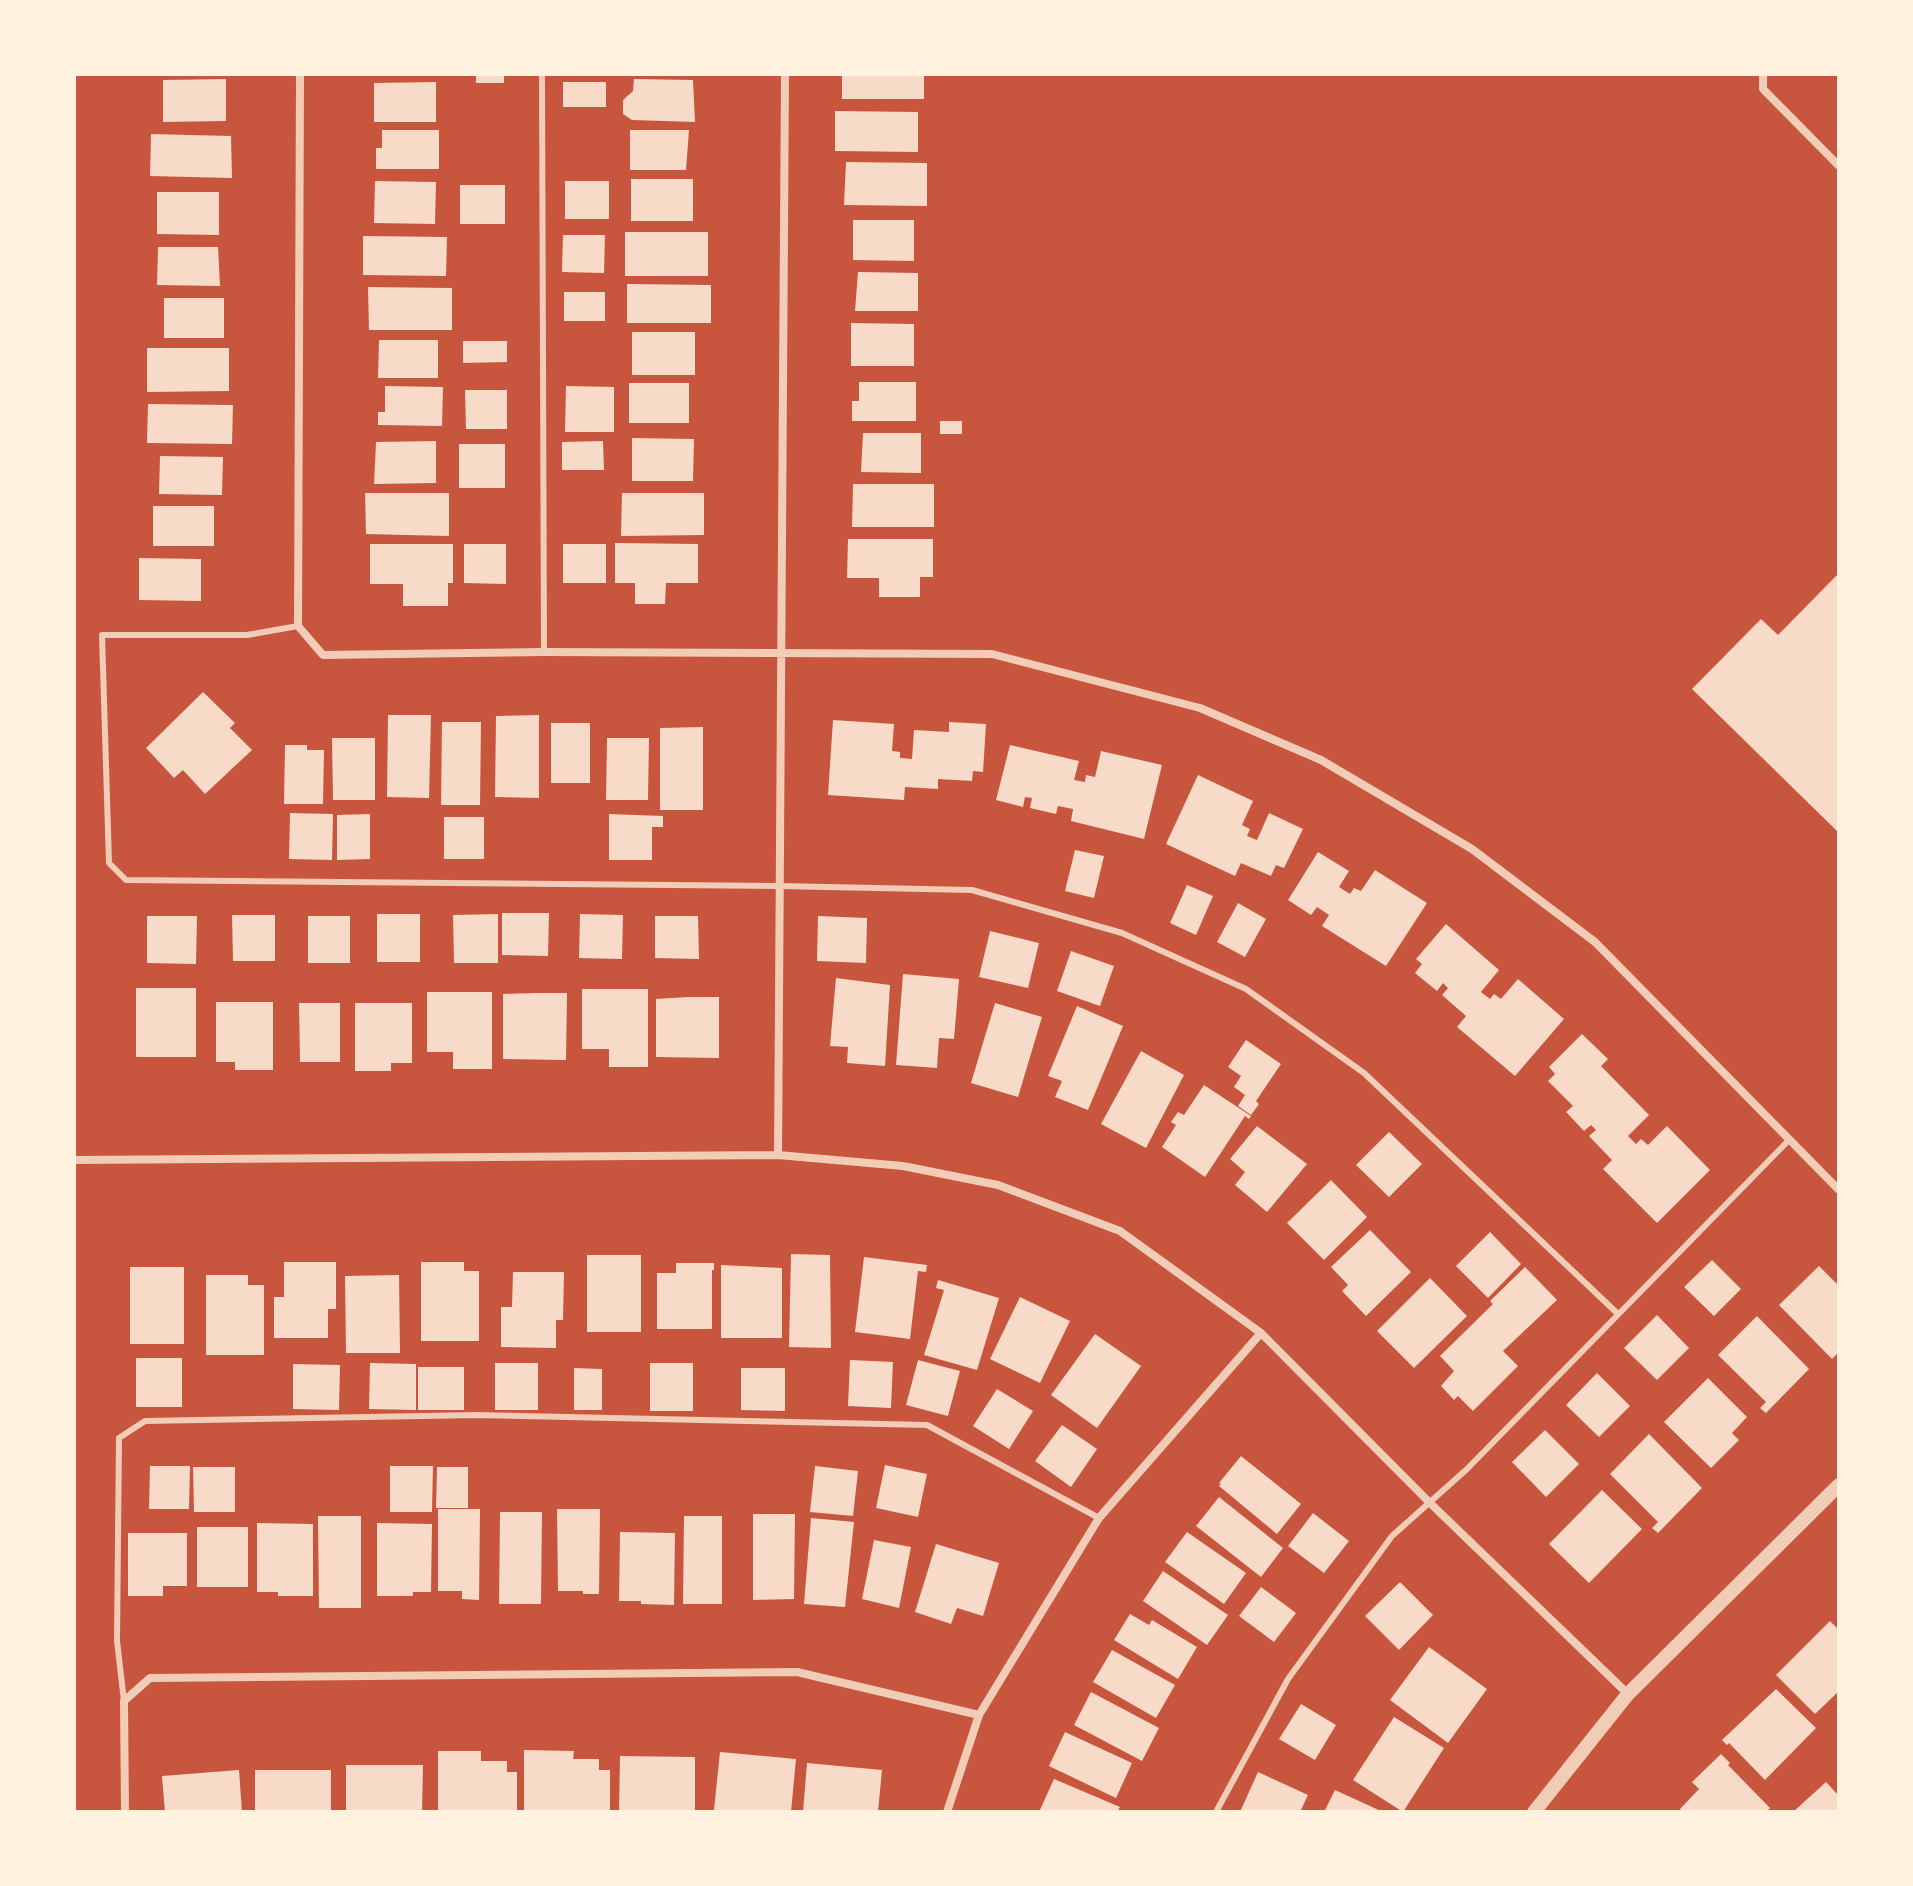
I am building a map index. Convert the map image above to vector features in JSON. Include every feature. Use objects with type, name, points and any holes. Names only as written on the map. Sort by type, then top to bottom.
[{"type":"street","points":[[300,74],[298,626],[323,655],[544,652],[992,654],[1200,708],[1321,760],[1472,849],[1595,942],[1839,1190]]},
{"type":"street","points":[[778,1155],[785,74]]},
{"type":"street","points":[[1763,74],[1763,89],[1839,166]]},
{"type":"street","points":[[74,1160],[778,1155],[903,1166],[998,1185],[1120,1231],[1261,1333],[1429,1502],[1628,1694]]},
{"type":"street","points":[[947,1812],[979,1715],[1099,1518],[1261,1333]]},
{"type":"street","points":[[1534,1812],[1628,1694],[1839,1485]]},
{"type":"street","points":[[125,1812],[124,1701],[150,1678],[797,1672],[979,1715]]},
{"type":"lane","points":[[542,74],[544,652]]},
{"type":"lane","points":[[298,626],[247,635],[102,635],[109,863],[126,880],[972,890],[1122,933],[1246,989],[1364,1073],[1617,1313]]},
{"type":"lane","points":[[1216,1812],[1288,1679],[1392,1536],[1467,1469],[1789,1140]]},
{"type":"lane","points":[[124,1701],[117,1641],[119,1438],[145,1421],[477,1415],[927,1425],[1099,1518]]},
{"type":"building","points":[[476,74],[504,74],[504,83],[476,83]]},
{"type":"building","points":[[842,74],[924,74],[924,99],[842,99]]},
{"type":"building","points":[[226,79],[226,121],[163,122],[163,80]]},
{"type":"building","points":[[634,79],[693,80],[695,122],[632,120],[623,114],[623,100],[633,91]]},
{"type":"building","points":[[436,82],[436,122],[374,122],[374,83]]},
{"type":"building","points":[[563,82],[606,82],[606,107],[563,107]]},
{"type":"building","points":[[835,111],[918,112],[918,152],[835,151]]},
{"type":"building","points":[[382,130],[439,130],[439,169],[376,169],[376,148],[382,148]]},
{"type":"building","points":[[630,130],[689,130],[686,170],[630,170]]},
{"type":"building","points":[[151,134],[231,136],[232,178],[150,176]]},
{"type":"building","points":[[846,162],[927,163],[927,206],[844,205]]},
{"type":"building","points":[[631,179],[693,179],[693,221],[631,221]]},
{"type":"building","points":[[375,181],[436,182],[435,224],[374,223]]},
{"type":"building","points":[[565,181],[609,181],[609,219],[565,219]]},
{"type":"building","points":[[460,185],[505,185],[505,224],[460,224]]},
{"type":"building","points":[[157,192],[219,192],[219,235],[157,234]]},
{"type":"building","points":[[853,220],[914,220],[914,261],[853,260]]},
{"type":"building","points":[[625,232],[708,232],[708,276],[625,276]]},
{"type":"building","points":[[563,235],[605,235],[604,273],[562,272]]},
{"type":"building","points":[[363,236],[447,237],[446,276],[363,275]]},
{"type":"building","points":[[158,247],[218,247],[220,286],[157,285]]},
{"type":"building","points":[[858,272],[918,273],[918,311],[855,311]]},
{"type":"building","points":[[627,284],[711,285],[711,323],[627,323]]},
{"type":"building","points":[[368,287],[452,288],[452,330],[369,330]]},
{"type":"building","points":[[564,292],[605,292],[605,321],[564,321]]},
{"type":"building","points":[[164,298],[224,298],[224,338],[164,338]]},
{"type":"building","points":[[851,323],[914,324],[914,366],[851,366]]},
{"type":"building","points":[[632,332],[695,332],[695,375],[632,375]]},
{"type":"building","points":[[379,340],[438,340],[438,378],[378,378]]},
{"type":"building","points":[[463,341],[507,341],[507,362],[463,363]]},
{"type":"building","points":[[147,348],[229,348],[229,391],[147,392]]},
{"type":"building","points":[[859,382],[916,382],[916,421],[852,421],[852,401],[859,401]]},
{"type":"building","points":[[629,383],[689,383],[689,423],[629,423]]},
{"type":"building","points":[[385,386],[443,387],[442,426],[378,425],[378,412],[385,412]]},
{"type":"building","points":[[566,386],[614,387],[614,432],[565,432]]},
{"type":"building","points":[[465,390],[507,390],[507,429],[466,429]]},
{"type":"building","points":[[148,404],[233,405],[232,444],[147,443]]},
{"type":"building","points":[[940,421],[962,421],[962,434],[940,434]]},
{"type":"building","points":[[863,433],[921,433],[921,473],[861,472]]},
{"type":"building","points":[[632,438],[694,439],[693,481],[632,481]]},
{"type":"building","points":[[436,441],[436,483],[374,484],[376,442]]},
{"type":"building","points":[[603,441],[604,470],[562,470],[562,442]]},
{"type":"building","points":[[459,444],[505,444],[505,488],[459,488]]},
{"type":"building","points":[[160,456],[223,457],[222,495],[159,494]]},
{"type":"building","points":[[853,484],[934,484],[934,527],[852,527]]},
{"type":"building","points":[[365,493],[449,493],[449,536],[366,534]]},
{"type":"building","points":[[622,493],[704,493],[704,535],[621,536]]},
{"type":"building","points":[[153,506],[214,506],[214,546],[153,546]]},
{"type":"building","points":[[848,539],[933,539],[933,577],[920,577],[920,597],[879,597],[879,578],[847,578]]},
{"type":"building","points":[[615,543],[698,544],[698,583],[666,583],[665,604],[635,604],[635,583],[615,583]]},
{"type":"building","points":[[370,544],[453,544],[453,583],[448,583],[448,606],[403,606],[403,584],[370,584]]},
{"type":"building","points":[[464,544],[506,544],[506,584],[464,583]]},
{"type":"building","points":[[563,544],[606,544],[606,583],[563,583]]},
{"type":"building","points":[[139,558],[201,559],[201,601],[139,600]]},
{"type":"building","points":[[1839,573],[1839,833],[1692,689],[1761,619],[1778,635]]},
{"type":"building","points":[[203,692],[235,723],[230,728],[252,750],[205,794],[183,770],[174,778],[146,748]]},
{"type":"building","points":[[388,715],[431,715],[429,798],[387,797]]},
{"type":"building","points":[[539,715],[539,798],[495,797],[496,716]]},
{"type":"building","points":[[833,720],[894,724],[892,751],[900,752],[900,758],[912,759],[914,730],[949,732],[949,722],[986,724],[983,772],[973,771],[972,781],[938,779],[938,789],[905,787],[904,800],[828,795]]},
{"type":"building","points":[[442,722],[481,722],[480,805],[441,805]]},
{"type":"building","points":[[551,723],[590,723],[590,783],[551,783]]},
{"type":"building","points":[[703,727],[703,810],[660,810],[660,728]]},
{"type":"building","points":[[332,738],[375,738],[375,800],[333,800]]},
{"type":"building","points":[[607,738],[649,738],[648,800],[606,800]]},
{"type":"building","points":[[285,745],[307,745],[307,750],[324,750],[323,804],[284,804]]},
{"type":"building","points":[[1010,745],[1079,761],[1074,780],[1085,782],[1086,775],[1095,777],[1101,751],[1162,765],[1144,839],[1071,821],[1073,809],[1058,806],[1056,814],[1030,808],[1032,798],[1025,797],[1023,807],[996,800]]},
{"type":"building","points":[[1198,775],[1253,801],[1242,825],[1250,829],[1247,836],[1257,840],[1269,813],[1303,829],[1284,868],[1276,865],[1271,876],[1241,863],[1235,876],[1166,844]]},
{"type":"building","points":[[290,813],[333,814],[332,860],[289,859]]},
{"type":"building","points":[[370,814],[370,859],[337,860],[337,815]]},
{"type":"building","points":[[609,814],[663,816],[663,827],[652,827],[652,860],[609,860]]},
{"type":"building","points":[[444,817],[484,817],[484,859],[444,859]]},
{"type":"building","points":[[1075,850],[1104,856],[1094,898],[1065,891]]},
{"type":"building","points":[[1318,852],[1349,871],[1339,887],[1350,894],[1354,888],[1361,891],[1375,870],[1427,903],[1386,966],[1322,926],[1329,915],[1317,907],[1311,915],[1288,900]]},
{"type":"building","points":[[1187,885],[1213,896],[1196,935],[1170,923]]},
{"type":"building","points":[[1238,903],[1266,919],[1245,957],[1217,942]]},
{"type":"building","points":[[502,913],[549,913],[548,956],[502,955]]},
{"type":"building","points":[[377,914],[420,914],[420,962],[377,962]]},
{"type":"building","points":[[498,914],[498,963],[454,963],[453,915]]},
{"type":"building","points":[[580,914],[623,915],[622,959],[579,958]]},
{"type":"building","points":[[232,915],[275,915],[275,961],[233,961]]},
{"type":"building","points":[[147,916],[197,916],[196,964],[147,963]]},
{"type":"building","points":[[308,916],[350,916],[350,963],[308,963]]},
{"type":"building","points":[[655,916],[698,916],[699,959],[655,958]]},
{"type":"building","points":[[818,916],[867,918],[866,963],[817,961]]},
{"type":"building","points":[[1446,924],[1499,970],[1481,992],[1490,999],[1494,994],[1501,999],[1518,979],[1564,1019],[1515,1076],[1457,1027],[1466,1016],[1442,995],[1448,988],[1443,983],[1437,991],[1415,973],[1422,964],[1416,959]]},
{"type":"building","points":[[990,931],[1039,943],[1028,988],[979,977]]},
{"type":"building","points":[[1071,951],[1114,966],[1100,1006],[1057,991]]},
{"type":"building","points":[[903,974],[959,979],[954,1039],[939,1038],[937,1068],[896,1065]]},
{"type":"building","points":[[836,978],[890,985],[885,1066],[847,1063],[848,1047],[830,1046]]},
{"type":"building","points":[[136,988],[196,988],[196,1057],[136,1057]]},
{"type":"building","points":[[582,989],[648,989],[648,1067],[609,1067],[609,1049],[582,1049]]},
{"type":"building","points":[[427,992],[492,992],[492,1069],[453,1069],[453,1052],[427,1052]]},
{"type":"building","points":[[567,993],[566,1060],[503,1059],[503,994]]},
{"type":"building","points":[[719,997],[719,1058],[656,1057],[656,999]]},
{"type":"building","points":[[216,1002],[273,1002],[273,1070],[235,1070],[235,1062],[216,1062]]},
{"type":"building","points":[[299,1003],[340,1003],[340,1062],[300,1062]]},
{"type":"building","points":[[355,1003],[412,1003],[412,1063],[391,1063],[391,1071],[355,1071]]},
{"type":"building","points":[[995,1003],[1042,1017],[1018,1097],[971,1083]]},
{"type":"building","points":[[1077,1006],[1123,1026],[1088,1110],[1055,1097],[1062,1081],[1048,1076]]},
{"type":"building","points":[[1582,1034],[1608,1059],[1601,1066],[1649,1115],[1628,1136],[1636,1144],[1641,1139],[1648,1145],[1667,1126],[1710,1170],[1657,1223],[1603,1169],[1612,1160],[1589,1136],[1596,1130],[1591,1125],[1584,1131],[1566,1112],[1573,1106],[1548,1081],[1555,1074],[1549,1067]]},
{"type":"building","points":[[1246,1040],[1281,1064],[1256,1101],[1259,1104],[1251,1115],[1238,1106],[1245,1095],[1234,1087],[1241,1076],[1228,1067]]},
{"type":"building","points":[[1141,1051],[1184,1075],[1146,1148],[1101,1124]]},
{"type":"building","points":[[1204,1085],[1251,1116],[1249,1119],[1245,1116],[1205,1177],[1162,1147],[1176,1125],[1171,1122],[1178,1112],[1184,1115]]},
{"type":"building","points":[[1257,1126],[1307,1164],[1267,1212],[1235,1185],[1245,1172],[1230,1159]]},
{"type":"building","points":[[1389,1132],[1422,1164],[1389,1197],[1356,1165]]},
{"type":"building","points":[[1331,1180],[1367,1217],[1324,1260],[1287,1223]]},
{"type":"building","points":[[1370,1230],[1411,1272],[1366,1316],[1342,1291],[1348,1285],[1331,1267]]},
{"type":"building","points":[[1490,1232],[1521,1264],[1488,1298],[1456,1266]]},
{"type":"building","points":[[791,1254],[830,1255],[831,1348],[789,1347]]},
{"type":"building","points":[[587,1255],[641,1255],[641,1332],[587,1332]]},
{"type":"building","points":[[864,1257],[927,1265],[926,1272],[918,1271],[910,1339],[855,1332]]},
{"type":"building","points":[[1712,1260],[1741,1289],[1714,1316],[1684,1287]]},
{"type":"building","points":[[284,1262],[336,1262],[336,1309],[328,1309],[328,1338],[274,1338],[274,1297],[284,1297]]},
{"type":"building","points":[[421,1262],[464,1262],[464,1271],[479,1271],[479,1341],[421,1341]]},
{"type":"building","points":[[676,1263],[714,1263],[712,1329],[657,1329],[657,1273],[676,1273]]},
{"type":"building","points":[[721,1265],[782,1268],[782,1338],[721,1338]]},
{"type":"building","points":[[1819,1266],[1839,1286],[1839,1352],[1832,1359],[1779,1305]]},
{"type":"building","points":[[130,1267],[184,1267],[184,1344],[130,1344]]},
{"type":"building","points":[[1525,1267],[1557,1300],[1503,1351],[1518,1366],[1473,1411],[1458,1396],[1454,1400],[1441,1386],[1454,1371],[1440,1356],[1493,1304],[1490,1301]]},
{"type":"building","points":[[513,1272],[564,1272],[563,1320],[556,1320],[556,1348],[501,1347],[501,1307],[512,1307]]},
{"type":"building","points":[[206,1275],[248,1275],[248,1285],[264,1285],[264,1355],[206,1355]]},
{"type":"building","points":[[399,1275],[400,1353],[346,1353],[345,1276]]},
{"type":"building","points":[[1430,1278],[1467,1316],[1414,1368],[1377,1331]]},
{"type":"building","points":[[938,1280],[999,1298],[977,1370],[924,1355],[944,1290],[936,1288]]},
{"type":"building","points":[[1020,1297],[1070,1321],[1040,1383],[990,1359]]},
{"type":"building","points":[[1657,1315],[1689,1348],[1657,1380],[1624,1348]]},
{"type":"building","points":[[1757,1316],[1809,1369],[1766,1413],[1760,1408],[1766,1402],[1718,1355]]},
{"type":"building","points":[[1095,1334],[1141,1366],[1097,1428],[1051,1395]]},
{"type":"building","points":[[136,1358],[182,1358],[182,1407],[136,1407]]},
{"type":"building","points":[[850,1360],[893,1362],[891,1408],[848,1406]]},
{"type":"building","points":[[918,1360],[960,1371],[948,1416],[906,1405]]},
{"type":"building","points":[[370,1363],[416,1364],[416,1410],[369,1409]]},
{"type":"building","points":[[495,1363],[538,1363],[538,1410],[495,1410]]},
{"type":"building","points":[[650,1363],[693,1363],[693,1411],[650,1411]]},
{"type":"building","points":[[293,1364],[340,1365],[339,1410],[293,1409]]},
{"type":"building","points":[[418,1367],[464,1367],[464,1410],[418,1410]]},
{"type":"building","points":[[574,1368],[602,1369],[602,1410],[574,1410]]},
{"type":"building","points":[[741,1368],[785,1368],[785,1411],[741,1410]]},
{"type":"building","points":[[1597,1373],[1630,1406],[1599,1437],[1566,1405]]},
{"type":"building","points":[[1708,1378],[1747,1417],[1732,1433],[1739,1440],[1711,1468],[1664,1422]]},
{"type":"building","points":[[997,1389],[1033,1411],[1009,1449],[973,1426]]},
{"type":"building","points":[[1062,1425],[1097,1449],[1071,1487],[1035,1461]]},
{"type":"building","points":[[1545,1430],[1579,1464],[1546,1497],[1512,1462]]},
{"type":"building","points":[[1649,1434],[1702,1488],[1658,1533],[1652,1528],[1658,1522],[1610,1474]]},
{"type":"building","points":[[1241,1456],[1301,1504],[1277,1534],[1219,1486]]},
{"type":"building","points":[[885,1465],[927,1474],[918,1517],[876,1508]]},
{"type":"building","points":[[150,1466],[190,1466],[189,1509],[149,1509]]},
{"type":"building","points":[[390,1466],[433,1466],[432,1512],[390,1512]]},
{"type":"building","points":[[815,1466],[858,1471],[853,1516],[810,1512]]},
{"type":"building","points":[[193,1467],[235,1467],[235,1512],[194,1512]]},
{"type":"building","points":[[437,1467],[468,1467],[468,1508],[436,1508]]},
{"type":"building","points":[[1602,1490],[1642,1529],[1589,1583],[1549,1544]]},
{"type":"building","points":[[1219,1497],[1283,1548],[1261,1577],[1196,1526]]},
{"type":"building","points":[[438,1509],[480,1509],[479,1600],[462,1599],[462,1591],[438,1591]]},
{"type":"building","points":[[557,1509],[600,1509],[599,1594],[558,1591]]},
{"type":"building","points":[[500,1512],[542,1512],[541,1604],[499,1604]]},
{"type":"building","points":[[1313,1513],[1349,1541],[1324,1573],[1288,1546]]},
{"type":"building","points":[[753,1514],[795,1514],[794,1599],[753,1600]]},
{"type":"building","points":[[318,1516],[361,1516],[361,1608],[319,1608]]},
{"type":"building","points":[[684,1516],[722,1516],[722,1604],[683,1604]]},
{"type":"building","points":[[811,1518],[854,1522],[845,1607],[804,1604]]},
{"type":"building","points":[[257,1523],[313,1524],[313,1596],[278,1596],[278,1592],[257,1592]]},
{"type":"building","points":[[377,1523],[432,1524],[431,1592],[413,1592],[413,1596],[377,1596]]},
{"type":"building","points":[[197,1527],[248,1527],[248,1587],[197,1587]]},
{"type":"building","points":[[620,1532],[675,1533],[674,1605],[619,1601]]},
{"type":"building","points":[[1187,1532],[1246,1573],[1224,1604],[1165,1562]]},
{"type":"building","points":[[128,1533],[187,1533],[187,1586],[163,1586],[163,1596],[128,1596]]},
{"type":"building","points":[[874,1540],[911,1547],[899,1608],[862,1599]]},
{"type":"building","points":[[936,1544],[999,1563],[983,1616],[957,1608],[951,1624],[915,1612]]},
{"type":"building","points":[[1163,1571],[1228,1615],[1207,1645],[1143,1601]]},
{"type":"building","points":[[1400,1582],[1433,1615],[1399,1650],[1365,1616]]},
{"type":"building","points":[[1261,1587],[1296,1613],[1274,1642],[1239,1616]]},
{"type":"building","points":[[1130,1614],[1149,1625],[1152,1620],[1197,1647],[1178,1679],[1114,1640]]},
{"type":"building","points":[[1830,1621],[1839,1630],[1839,1691],[1815,1714],[1776,1675]]},
{"type":"building","points":[[1429,1647],[1487,1689],[1448,1743],[1390,1700]]},
{"type":"building","points":[[1112,1650],[1175,1685],[1156,1718],[1093,1682]]},
{"type":"building","points":[[1776,1689],[1816,1728],[1765,1780],[1729,1743],[1727,1745],[1722,1740]]},
{"type":"building","points":[[1091,1692],[1159,1728],[1142,1761],[1074,1725]]},
{"type":"building","points":[[1301,1704],[1336,1725],[1315,1760],[1279,1739]]},
{"type":"building","points":[[1394,1717],[1444,1748],[1403,1812],[1353,1780]]},
{"type":"building","points":[[1065,1732],[1132,1763],[1116,1798],[1049,1766]]},
{"type":"building","points":[[524,1750],[574,1751],[573,1759],[599,1759],[599,1770],[610,1770],[610,1812],[524,1812]]},
{"type":"building","points":[[438,1751],[481,1751],[481,1761],[507,1761],[507,1772],[517,1772],[517,1812],[438,1812]]},
{"type":"building","points":[[720,1752],[796,1759],[791,1812],[714,1810]]},
{"type":"building","points":[[1721,1754],[1770,1808],[1766,1812],[1683,1812],[1680,1809],[1699,1789],[1692,1782]]},
{"type":"building","points":[[620,1756],[695,1757],[695,1812],[619,1812]]},
{"type":"building","points":[[807,1763],[882,1770],[878,1812],[803,1812]]},
{"type":"building","points":[[346,1765],[423,1765],[422,1812],[346,1812]]},
{"type":"building","points":[[239,1770],[242,1812],[165,1812],[162,1776]]},
{"type":"building","points":[[255,1770],[331,1770],[331,1812],[255,1812]]},
{"type":"building","points":[[1258,1772],[1308,1795],[1300,1812],[1240,1812]]},
{"type":"building","points":[[1054,1779],[1120,1807],[1117,1812],[1039,1812]]},
{"type":"building","points":[[1826,1782],[1839,1796],[1839,1812],[1793,1812]]},
{"type":"building","points":[[1335,1790],[1383,1812],[1324,1812]]}]
